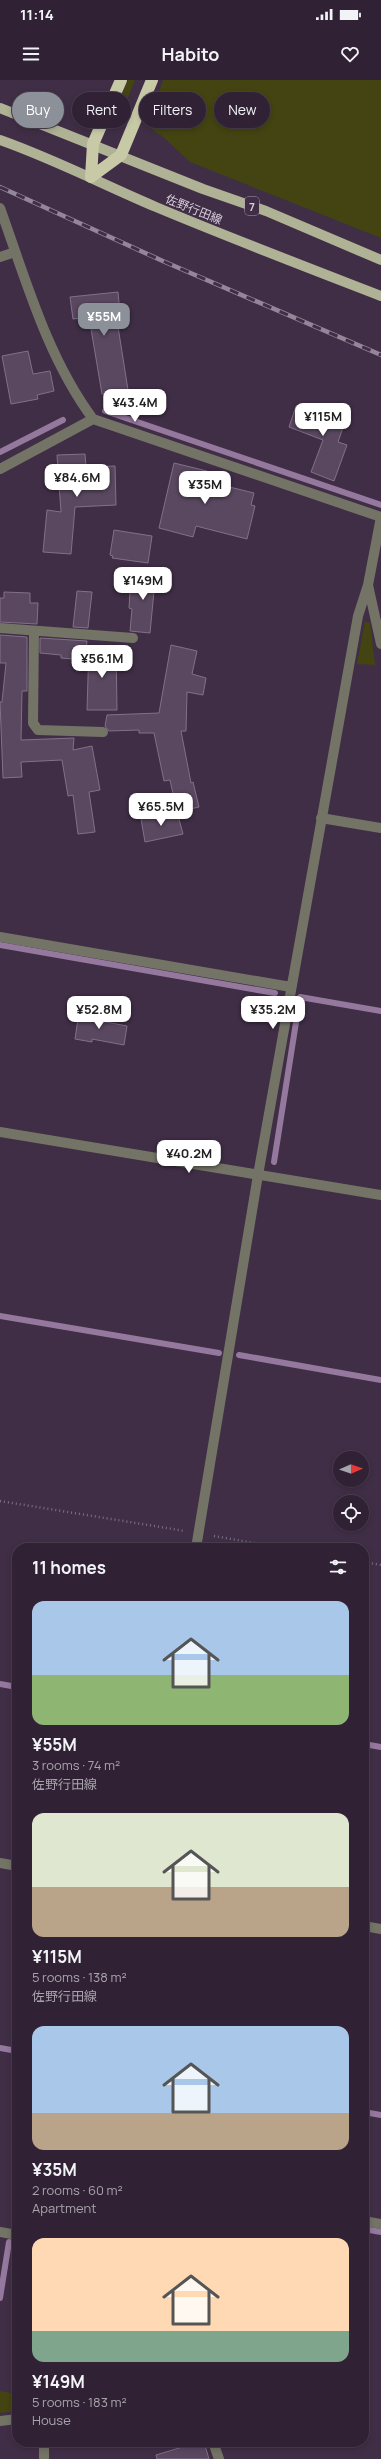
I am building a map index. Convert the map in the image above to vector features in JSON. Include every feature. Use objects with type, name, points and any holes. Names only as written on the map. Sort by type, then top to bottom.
[{"type":"highway","points":[[91,177],[93,144],[121,80]]},
{"type":"highway","points":[[91,177],[121,155],[152,80]]},
{"type":"main road","name":"佐野行田線","points":[[0,108],[266,211],[381,260]]},
{"type":"main road","name":"佐野行田線","points":[[0,140],[35,153],[161,209],[381,296]]},
{"type":"street","points":[[0,208],[42,328],[72,387],[92,419],[381,517],[368,585],[358,616],[321,818],[258,1175],[197,1543]]},
{"type":"street","points":[[0,257],[15,252]]},
{"type":"street","points":[[0,469],[92,419]]},
{"type":"street","points":[[368,585],[381,644]]},
{"type":"street","points":[[0,628],[133,638]]},
{"type":"street","points":[[34,631],[33,723],[38,730],[103,732]]},
{"type":"street","points":[[321,818],[381,828]]},
{"type":"street","points":[[0,938],[291,987]]},
{"type":"street","points":[[0,1132],[381,1194]]},
{"type":"street","points":[[0,1863],[12,1865]]},
{"type":"street","points":[[369,1927],[381,1929]]},
{"type":"street","points":[[369,2222],[381,2224]]},
{"type":"street","points":[[0,2232],[12,2234]]},
{"type":"street","points":[[0,2420],[12,2419]]},
{"type":"street","points":[[44,2447],[44,2459]]},
{"type":"street","points":[[215,2447],[219,2459]]},
{"type":"path","points":[[0,1500],[255,1543]]},
{"type":"path","points":[[369,1563],[381,1565]]},
{"type":"shaded area","points":[[128,80],[135,80],[130,92],[123,92]]},
{"type":"shaded area","points":[[163,80],[381,80],[381,238],[190,162],[162,136],[151,128],[206,128],[206,92],[159,92]]},
{"type":"shaded area","points":[[365,621],[370,623],[375,665],[357,664]]},
{"type":"shaded area","points":[[0,2391],[12,2393],[12,2412],[0,2413]]},
{"type":"building","points":[[118,292],[120,314],[116,314],[128,390],[102,394],[89,317],[73,319],[70,297]]},
{"type":"building","points":[[28,351],[33,374],[50,371],[54,391],[37,395],[38,399],[11,404],[2,356]]},
{"type":"building","points":[[315,404],[347,416],[338,442],[347,445],[334,481],[311,472],[323,440],[289,427],[296,406],[312,412]]},
{"type":"building","points":[[85,454],[86,467],[115,466],[116,505],[75,507],[71,554],[43,552],[47,510],[61,512],[57,455]]},
{"type":"building","points":[[174,463],[207,471],[205,481],[254,493],[251,505],[255,506],[247,539],[196,526],[193,537],[159,528]]},
{"type":"building","points":[[114,530],[152,536],[148,563],[112,558],[113,556],[110,555]]},
{"type":"building","points":[[137,569],[156,570],[150,633],[130,631],[132,609],[129,608],[130,591],[134,592]]},
{"type":"building","points":[[77,591],[92,592],[88,628],[73,627]]},
{"type":"building","points":[[4,592],[30,593],[30,603],[38,603],[37,624],[0,622],[0,598],[4,598]]},
{"type":"building","points":[[0,635],[27,637],[27,691],[22,691],[21,740],[74,738],[73,750],[92,746],[100,790],[89,792],[95,832],[78,834],[73,795],[68,796],[62,760],[21,762],[22,777],[3,778],[0,702],[2,702],[6,663],[0,663]]},
{"type":"building","points":[[40,638],[87,641],[85,660],[61,658],[61,655],[40,653]]},
{"type":"building","points":[[171,645],[197,651],[192,674],[206,678],[203,695],[187,692],[186,731],[181,731],[191,783],[193,782],[199,807],[177,812],[170,780],[164,781],[154,733],[139,733],[139,730],[109,731],[105,726],[107,715],[159,713]]},
{"type":"building","points":[[89,646],[116,647],[117,710],[87,710]]},
{"type":"building","points":[[177,812],[183,834],[145,842],[141,819]]},
{"type":"building","points":[[79,1012],[96,1015],[96,1020],[127,1026],[124,1045],[92,1039],[92,1042],[75,1039]]},
{"type":"building","points":[[182,2447],[205,2447],[209,2459],[157,2459],[156,2455]]},
{"type":"waterway","points":[[105,411],[381,505]]},
{"type":"waterway","points":[[0,452],[63,420]]},
{"type":"waterway","points":[[0,945],[275,993]]},
{"type":"waterway","points":[[274,1162],[300,997],[381,1011]]},
{"type":"waterway","points":[[0,1316],[219,1353]]},
{"type":"waterway","points":[[239,1355],[381,1380]]},
{"type":"waterway","points":[[0,1684],[12,1686]]},
{"type":"waterway","points":[[369,1745],[381,1747]]},
{"type":"waterway","points":[[0,2048],[12,2050]]},
{"type":"waterway","points":[[369,2113],[381,2115]]},
{"type":"waterway","points":[[369,2230],[381,2232]]},
{"type":"waterway","points":[[0,2298],[9,2242]]},
{"type":"railway","points":[[0,187],[165,262],[381,355]]}]
